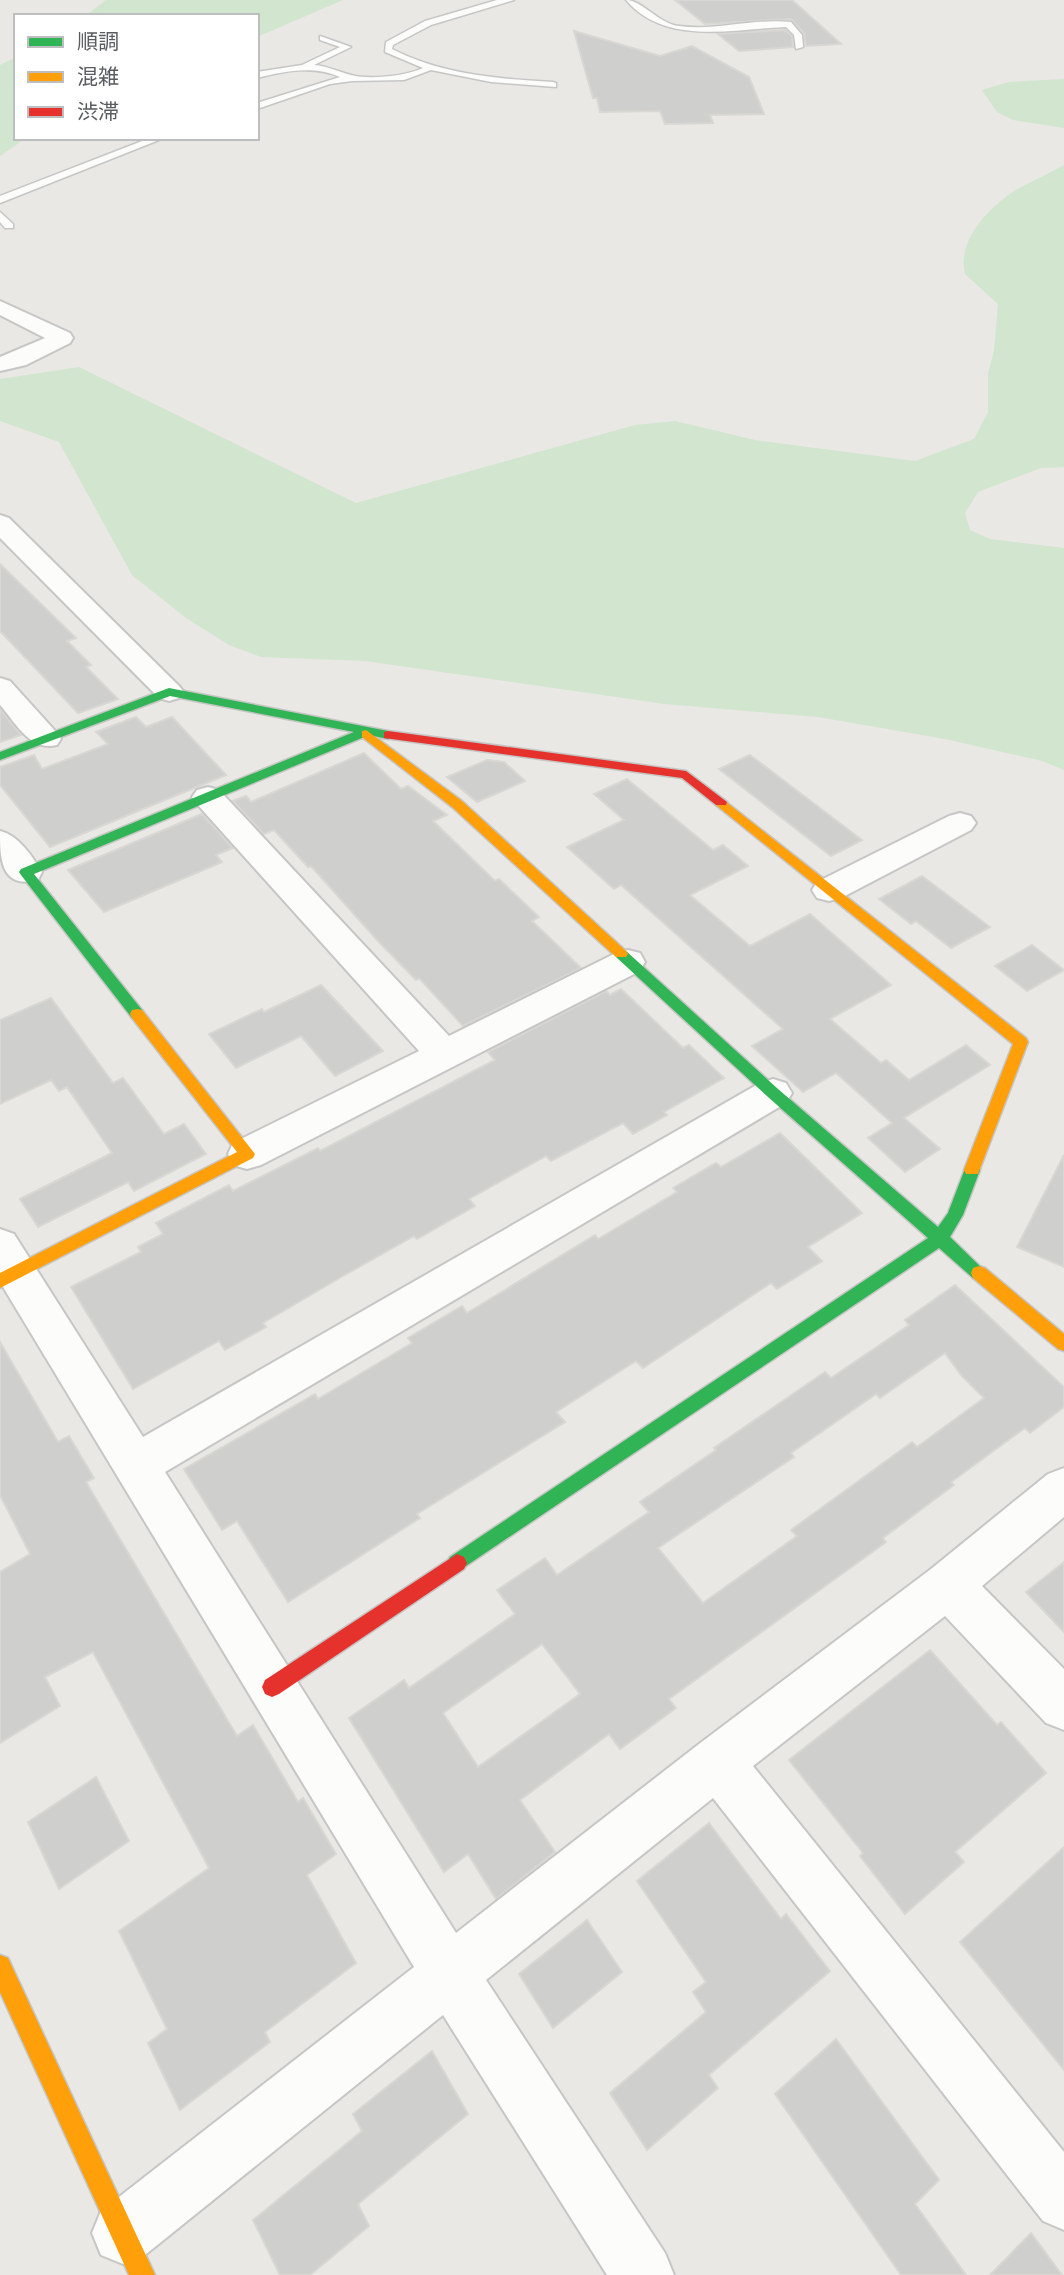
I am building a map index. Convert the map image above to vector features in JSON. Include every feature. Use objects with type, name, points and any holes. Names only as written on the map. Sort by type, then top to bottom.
[{"type":"street","points":[[0,307],[62,338],[18,360],[0,364]]},
{"type":"street","points":[[0,523],[169,692]]},
{"type":"street","points":[[0,687],[46,739]]},
{"type":"street","points":[[0,756],[169,692],[365,732],[687,775],[1021,1042],[956,1215],[939,1240],[272,1687]]},
{"type":"street","points":[[26,872],[365,732]]},
{"type":"street","points":[[365,732],[457,803],[773,1093],[939,1240],[1064,1344]]},
{"type":"street","points":[[208,797],[444,1055]]},
{"type":"street","points":[[829,890],[960,823]]},
{"type":"street","points":[[0,841],[247,1154]]},
{"type":"street","points":[[628,962],[247,1154],[6,1267],[136,1465],[450,1976],[643,2275]]},
{"type":"street","points":[[136,1465],[773,1093]]},
{"type":"street","points":[[0,1966],[133,2254],[450,1976],[717,1762],[948,1585],[1064,1489]]},
{"type":"street","points":[[948,1585],[1064,1705]]},
{"type":"street","points":[[717,1762],[1064,2200]]},
{"type":"lane","points":[[510,0],[418,27],[389,44],[388,50],[398,57],[500,81],[553,85]]},
{"type":"lane","points":[[630,0],[642,13],[667,26],[680,29],[788,24],[798,35],[799,47]]},
{"type":"lane","points":[[294,69],[347,47],[323,38]]},
{"type":"lane","points":[[259,105],[347,78],[408,76],[432,66]]},
{"type":"lane","points":[[259,75],[294,69],[331,70],[347,78]]},
{"type":"lane","points":[[0,201],[97,160],[153,140]]},
{"type":"lane","points":[[0,215],[9,226]]},
{"type":"green space","points":[[106,0],[343,0],[259,36],[259,14],[88,14]]},
{"type":"green space","points":[[14,58],[14,140],[23,140],[0,156],[0,65]]},
{"type":"green space","points":[[1064,79],[1064,128],[1013,120],[997,112],[982,90],[1009,82]]},
{"type":"green space","points":[[1064,165],[1064,467],[1041,468],[978,492],[965,513],[970,530],[990,539],[1064,548],[1064,770],[1042,761],[945,739],[818,717],[665,704],[365,661],[261,657],[229,645],[186,618],[132,575],[59,442],[0,421],[0,379],[79,367],[356,503],[635,425],[675,421],[755,440],[915,461],[974,439],[988,412],[988,373],[994,351],[998,304],[965,274],[964,262],[970,237],[986,215],[1006,197]]},
{"type":"building","points":[[675,0],[792,0],[841,44],[806,46],[804,33],[791,19],[705,24]]},
{"type":"building","points":[[785,30],[792,36],[793,47],[739,51],[718,34]]},
{"type":"building","points":[[574,31],[660,56],[692,46],[749,77],[764,114],[710,115],[713,123],[665,124],[660,111],[600,112],[597,98],[593,98]]},
{"type":"building","points":[[0,564],[76,638],[67,641],[91,665],[86,667],[118,699],[78,713],[0,631]]},
{"type":"building","points":[[0,709],[21,735],[0,742]]},
{"type":"building","points":[[136,717],[146,727],[172,717],[226,775],[50,847],[0,785],[0,767],[34,755],[42,769],[108,744],[96,732]]},
{"type":"building","points":[[364,753],[401,789],[408,786],[447,815],[433,821],[495,881],[499,879],[539,917],[532,921],[581,968],[463,1026],[419,978],[416,980],[378,941],[311,866],[308,867],[274,830],[264,834],[233,801],[246,796],[251,802]]},
{"type":"building","points":[[750,755],[862,840],[831,856],[719,769]]},
{"type":"building","points":[[487,760],[504,762],[525,781],[477,802],[447,777]]},
{"type":"building","points":[[627,779],[713,850],[723,845],[748,866],[690,895],[750,946],[810,914],[891,985],[830,1019],[881,1063],[886,1060],[909,1080],[966,1045],[990,1065],[904,1118],[940,1149],[905,1172],[868,1138],[892,1123],[836,1073],[803,1092],[752,1046],[783,1029],[621,885],[614,889],[567,847],[624,820],[594,794]]},
{"type":"building","points":[[202,814],[233,848],[216,855],[222,862],[104,912],[68,870]]},
{"type":"building","points":[[922,876],[990,927],[951,948],[916,921],[911,924],[879,899]]},
{"type":"building","points":[[1032,945],[1064,970],[1027,991],[995,966]]},
{"type":"building","points":[[321,985],[383,1051],[335,1076],[301,1036],[236,1068],[209,1034],[262,1009],[264,1012]]},
{"type":"building","points":[[621,989],[683,1048],[689,1045],[724,1078],[664,1112],[667,1115],[633,1134],[623,1123],[551,1161],[546,1156],[469,1199],[475,1206],[343,1276],[263,1323],[266,1327],[225,1350],[219,1341],[133,1389],[71,1287],[141,1252],[138,1247],[163,1234],[156,1223],[229,1185],[233,1191],[318,1148],[320,1151],[495,1060],[488,1052],[606,991],[610,995]]},
{"type":"building","points":[[51,998],[113,1083],[123,1078],[164,1134],[184,1124],[206,1154],[134,1191],[128,1182],[38,1227],[20,1199],[112,1153],[67,1087],[59,1091],[51,1080],[0,1104],[0,1020]]},
{"type":"building","points":[[780,1133],[862,1213],[808,1247],[822,1261],[777,1289],[771,1283],[643,1368],[636,1361],[556,1412],[565,1422],[417,1514],[420,1518],[288,1602],[237,1521],[222,1530],[184,1469],[315,1394],[318,1399],[412,1343],[408,1338],[462,1306],[467,1313],[595,1235],[598,1239],[677,1192],[673,1188],[716,1163],[721,1167]]},
{"type":"building","points":[[1064,1155],[1064,1267],[1017,1247]]},
{"type":"building","points":[[955,1285],[1064,1387],[1064,1407],[1030,1433],[1025,1428],[951,1482],[954,1485],[883,1538],[886,1542],[669,1699],[676,1708],[620,1749],[609,1734],[520,1800],[555,1852],[496,1899],[468,1854],[444,1872],[349,1718],[404,1680],[409,1688],[515,1614],[497,1590],[545,1558],[557,1575],[649,1512],[640,1502],[825,1372],[831,1378],[909,1325],[905,1320]],"holes":[[[945,1353],[961,1375],[984,1398],[917,1447],[912,1442],[791,1530],[797,1536],[703,1603],[658,1548],[794,1457],[791,1453],[876,1394],[880,1398]],[[542,1644],[580,1694],[478,1767],[443,1713]]]},
{"type":"building","points":[[0,1342],[58,1442],[69,1436],[94,1478],[86,1482],[237,1736],[253,1725],[298,1802],[303,1798],[336,1854],[307,1875],[356,1963],[265,2032],[270,2042],[180,2110],[148,2043],[167,2029],[119,1931],[209,1868],[93,1652],[45,1677],[60,1706],[0,1743],[0,1572],[30,1554],[0,1495]]},
{"type":"building","points":[[1064,1562],[1064,1632],[1026,1592]]},
{"type":"building","points":[[930,1650],[997,1725],[1001,1722],[1046,1773],[955,1852],[964,1862],[905,1914],[860,1856],[863,1853],[789,1760]]},
{"type":"building","points":[[96,1777],[129,1841],[59,1889],[28,1822]]},
{"type":"building","points":[[709,1823],[781,1919],[786,1914],[830,1971],[709,2075],[718,2088],[647,2150],[610,2093],[706,2012],[693,1992],[706,1982],[637,1881]]},
{"type":"building","points":[[1064,1847],[1064,2070],[960,1942]]},
{"type":"building","points":[[587,1920],[622,1972],[553,2028],[519,1974]]},
{"type":"building","points":[[836,2039],[939,2180],[915,2204],[966,2275],[901,2275],[775,2094]]},
{"type":"building","points":[[432,2051],[468,2114],[358,2204],[369,2226],[310,2275],[280,2275],[253,2220],[362,2131],[353,2114]]},
{"type":"building","points":[[1031,2233],[1062,2275],[990,2275]]},
{"type":"traffic: fast","points":[[0,756],[169,692],[388,735]]},
{"type":"traffic: fast","points":[[137,1014],[26,872],[365,732]]},
{"type":"traffic: fast","points":[[621,954],[773,1093],[979,1273]]},
{"type":"traffic: fast","points":[[457,1563],[939,1240],[955,1215],[972,1170]]},
{"type":"traffic: slow","points":[[366,734],[457,804],[621,954]]},
{"type":"traffic: slow","points":[[721,802],[1021,1042],[972,1170]]},
{"type":"traffic: slow","points":[[0,1281],[247,1154],[137,1014]]},
{"type":"traffic: slow","points":[[979,1273],[1064,1344]]},
{"type":"traffic: slow","points":[[0,1966],[142,2275]]},
{"type":"traffic: jam","points":[[388,735],[686,775],[721,802]]},
{"type":"traffic: jam","points":[[272,1687],[457,1563]]}]
